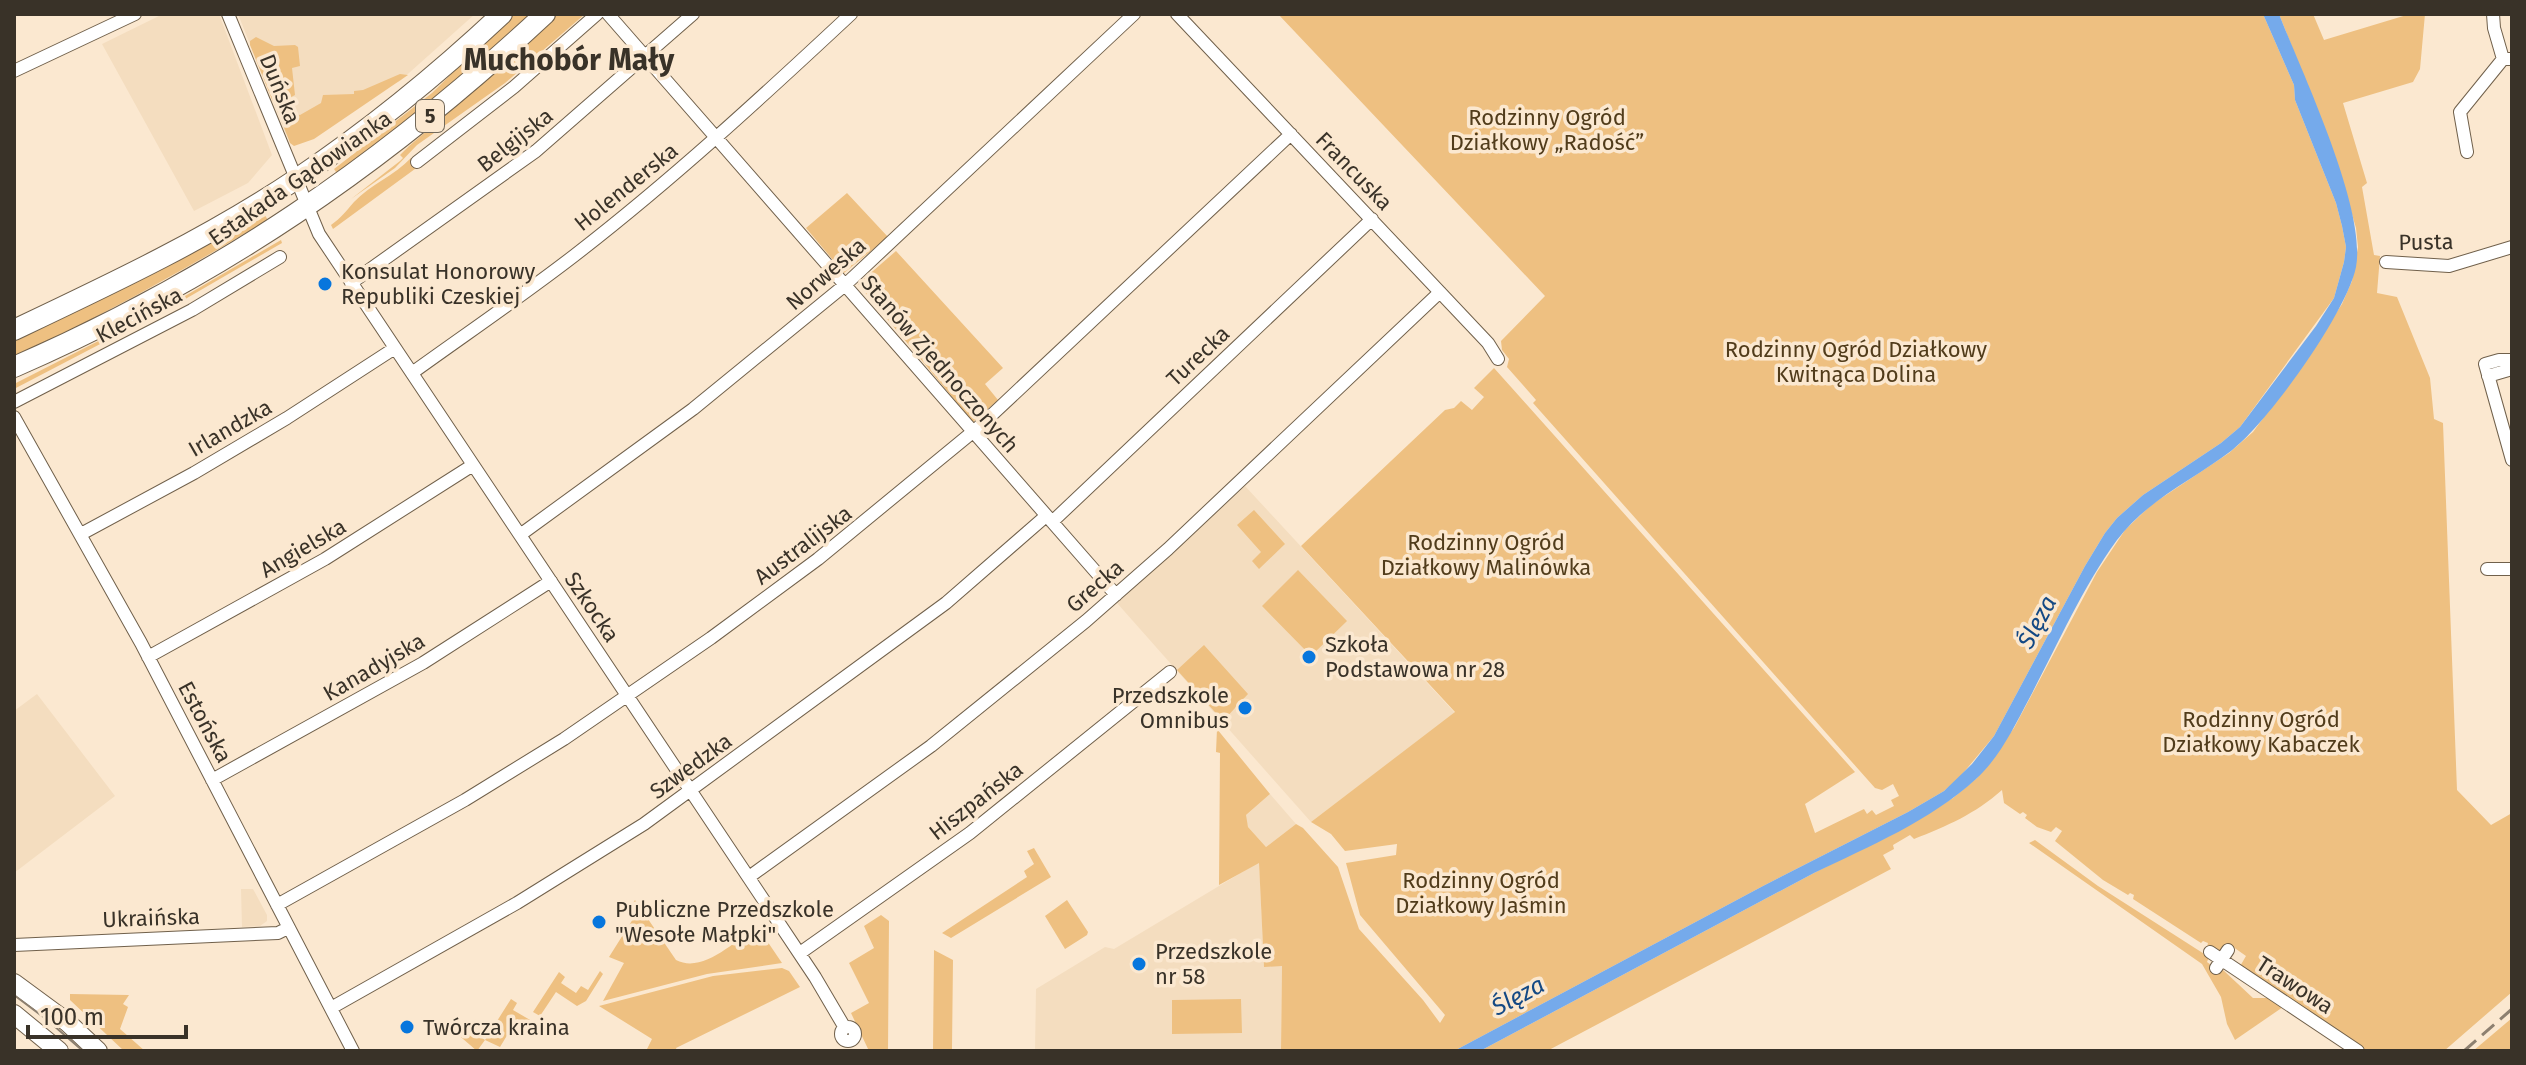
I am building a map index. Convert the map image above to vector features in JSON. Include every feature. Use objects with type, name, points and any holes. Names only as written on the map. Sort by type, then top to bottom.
[{"type":"main road","name":"Estakada Gądowianka","points":[[14,330],[139,271],[296,179],[407,98],[502,14]]},
{"type":"main road","name":"Estakada Gądowianka","points":[[15,367],[162,295],[308,207],[437,110],[545,14]]},
{"type":"main road","points":[[14,983],[67,1022],[98,1051]]},
{"type":"main road","points":[[14,1014],[59,1051]]},
{"type":"street","points":[[14,71],[135,14]]},
{"type":"street","name":"Duńska","points":[[228,14],[308,207]]},
{"type":"street","points":[[417,162],[514,87],[597,14]]},
{"type":"street","name":"Stanów Zjednoczonych","points":[[608,14],[1116,595]]},
{"type":"street","name":"Belgijska","points":[[351,283],[536,151],[693,14]]},
{"type":"street","name":"Holenderska","points":[[412,373],[573,256],[717,138],[851,14]]},
{"type":"street","name":"Norweska","points":[[520,535],[705,401],[845,285],[1134,14]]},
{"type":"street","name":"Francuska","points":[[1177,14],[1488,343],[1498,359]]},
{"type":"street","points":[[2467,152],[2460,112],[2507,59],[2494,28],[2493,14]]},
{"type":"street","name":"Australijska","points":[[277,905],[477,793],[628,696],[818,559],[973,432],[1291,134]]},
{"type":"street","name":"Szkocka","points":[[308,207],[319,234],[351,283],[800,953],[845,1028],[855,1031],[856,1046]]},
{"type":"street","name":"Turecka","points":[[1049,519],[1372,219]]},
{"type":"street","name":"Pusta","points":[[2386,262],[2449,266],[2512,247]]},
{"type":"street","name":"Klecińska","points":[[14,402],[192,310],[280,257]]},
{"type":"street","name":"Grecka","points":[[749,877],[953,730],[1116,595],[1440,292]]},
{"type":"street","name":"Irlandzka","points":[[81,534],[274,426],[395,348]]},
{"type":"street","points":[[2486,370],[2512,360]]},
{"type":"street","points":[[2486,370],[2512,369]]},
{"type":"street","points":[[2486,370],[2512,460]]},
{"type":"street","name":"Estońska","points":[[14,417],[148,657],[353,1051]]},
{"type":"street","name":"Angielska","points":[[148,657],[325,559],[473,465]]},
{"type":"street","name":"Szwedzka","points":[[331,1008],[578,866],[691,791],[946,603],[1049,519]]},
{"type":"street","points":[[2487,569],[2512,569]]},
{"type":"street","name":"Kanadyjska","points":[[212,780],[423,663],[551,581]]},
{"type":"street","name":"Hiszpańska","points":[[800,953],[970,833],[1170,672]]},
{"type":"street","name":"Ukraińska","points":[[14,945],[278,933],[288,928]]},
{"type":"street","name":"Trawowa","points":[[2210,952],[2358,1051]]},
{"type":"shaded area","points":[[163,14],[219,14],[272,155],[248,183],[194,211],[102,44]]},
{"type":"shaded area","points":[[238,14],[475,14],[400,81],[286,134]]},
{"type":"shaded area","name":"Szkoła Podstawowa nr 28","points":[[1245,486],[1455,713],[1311,822],[1117,603]]},
{"type":"shaded area","points":[[37,694],[115,796],[14,873],[14,711]]},
{"type":"shaded area","points":[[1270,794],[1296,824],[1266,847],[1248,827],[1245,816]]},
{"type":"shaded area","points":[[1259,862],[1264,966],[1282,966],[1281,1051],[1035,1051],[1036,989],[1105,947],[1114,949]]},
{"type":"shaded area","points":[[241,889],[253,889],[267,915],[267,921],[260,926],[242,927]]},
{"type":"green space","points":[[512,14],[536,14],[340,178],[334,169],[432,93]]},
{"type":"green space","points":[[556,14],[585,14],[505,83],[417,145],[395,168],[351,199],[400,161],[403,158],[400,155],[409,146],[494,74]]},
{"type":"green space","points":[[1278,14],[2263,14],[2294,85],[2295,100],[2336,203],[2346,247],[2344,262],[2334,298],[2240,427],[2143,495],[2105,533],[1994,736],[1944,791],[1454,1051],[1281,1051],[1282,966],[1264,967],[1259,863],[1219,885],[1220,753],[1216,752],[1217,729],[1270,794],[1246,815],[1248,827],[1266,847],[1296,824],[1303,828],[1338,867],[1359,929],[1440,1023],[1445,1015],[1360,915],[1346,863],[1396,855],[1397,844],[1345,851],[1331,834],[1311,822],[1455,712],[1301,546],[1445,410],[1454,408],[1461,401],[1472,410],[1484,397],[1474,388],[1494,368],[1855,772],[1805,804],[1815,833],[1864,809],[1867,814],[1872,810],[1876,815],[1894,806],[1891,800],[1899,796],[1893,784],[1882,790],[1875,788],[1533,403],[1536,400],[1507,367],[1509,359],[1502,350],[1501,341],[1545,296]]},
{"type":"green space","name":"Rodzinny Ogród Działkowy Kabaczek","points":[[2279,14],[2313,14],[2324,40],[2410,14],[2425,14],[2420,69],[2413,82],[2343,103],[2367,183],[2362,187],[2374,255],[2380,256],[2377,293],[2397,297],[2430,378],[2434,419],[2443,423],[2457,790],[2491,825],[2512,813],[2512,992],[2444,1051],[2365,1051],[2239,968],[2246,956],[2229,944],[2222,953],[2217,954],[2207,947],[2208,943],[2201,943],[2133,899],[2134,895],[2128,895],[2103,880],[2055,841],[2062,831],[2056,827],[2051,832],[2037,827],[2025,818],[2027,815],[2023,812],[2020,814],[2004,803],[2002,790],[1960,819],[1914,839],[1910,835],[1893,845],[1894,849],[1883,855],[1891,869],[1547,1051],[1480,1051],[1919,819],[1953,798],[1977,778],[2014,728],[2097,572],[2125,530],[2151,505],[2229,453],[2253,432],[2342,304],[2352,281],[2358,247],[2356,228],[2335,156]]},
{"type":"green space","points":[[256,37],[274,46],[298,47],[300,66],[292,68],[295,95],[278,104],[273,102],[250,45]]},
{"type":"green space","points":[[400,74],[408,75],[314,139],[294,146],[290,143],[281,120],[291,112],[300,115],[321,103],[323,95],[354,94],[354,91]]},
{"type":"green space","points":[[411,158],[419,166],[333,229],[331,225],[360,196]]},
{"type":"green space","points":[[847,193],[888,237],[844,273],[806,228]]},
{"type":"green space","points":[[262,211],[268,220],[79,326],[14,357],[14,340],[151,275]]},
{"type":"green space","points":[[281,240],[282,243],[175,305],[14,389],[14,384],[173,303]]},
{"type":"green space","points":[[896,251],[1003,368],[985,384],[998,400],[973,422],[858,284]]},
{"type":"green space","points":[[1254,510],[1285,544],[1259,569],[1252,561],[1261,552],[1237,525]]},
{"type":"green space","points":[[1298,570],[1347,621],[1311,656],[1262,606]]},
{"type":"green space","points":[[1204,645],[1248,694],[1223,721],[1177,670]]},
{"type":"green space","points":[[2035,840],[2098,886],[2209,957],[2207,962],[2218,970],[2222,969],[2253,998],[2269,998],[2283,1007],[2235,1040],[2227,1024],[2221,997],[2202,964],[2029,843]]},
{"type":"green space","points":[[1034,848],[1051,877],[951,938],[942,933],[1027,877],[1024,871],[1034,864],[1027,851]]},
{"type":"green space","points":[[635,900],[676,960],[697,963],[708,959],[757,926],[782,963],[707,974],[603,1001],[624,963],[609,957],[638,911],[631,906]]},
{"type":"green space","points":[[1067,900],[1088,932],[1065,949],[1045,916]]},
{"type":"green space","points":[[881,915],[889,921],[888,1051],[869,1051],[851,1013],[869,1003],[849,963],[874,948],[864,926]]},
{"type":"green space","points":[[934,950],[953,960],[952,1049],[933,1051]]},
{"type":"green space","points":[[782,968],[789,971],[800,987],[676,1048],[677,1051],[647,1049],[652,1039],[599,1006],[713,976]]},
{"type":"green space","points":[[600,971],[603,974],[586,1001],[577,1006],[556,992],[540,1016],[533,1012],[559,972],[565,977],[561,983],[576,993],[581,986],[588,990]]},
{"type":"green space","points":[[70,994],[129,995],[123,1004],[128,1007],[120,1029],[145,1051],[124,1051],[70,1000]]},
{"type":"green space","points":[[511,999],[517,1003],[513,1010],[537,1024],[531,1027],[517,1019],[500,1047],[485,1040]]},
{"type":"green space","points":[[1241,999],[1242,1033],[1172,1034],[1172,1000]]},
{"type":"green space","points":[[2512,1018],[2512,1051],[2473,1051]]},
{"type":"green space","points":[[453,1019],[485,1040],[477,1051],[448,1026]]},
{"type":"water","points":[[2263,14],[2279,14],[2343,177],[2357,242],[2356,267],[2338,311],[2304,365],[2265,417],[2231,451],[2142,513],[2117,540],[2081,597],[2006,741],[1985,770],[1958,794],[1899,832],[1814,873],[1480,1051],[1454,1051],[1944,791],[1972,764],[1994,736],[2085,566],[2117,518],[2143,495],[2240,427],[2334,298],[2346,247],[2336,203],[2295,100],[2294,85]]},
{"type":"tram line","points":[[14,995],[83,1051]]},
{"type":"railway","points":[[2464,1051],[2512,1009]]},
{"type":"place","name":"Konsulat Honorowy Republiki Czeskiej","points":[[325,284]]},
{"type":"place","name":"Szkoła Podstawowa nr 28","points":[[1309,657]]},
{"type":"place","name":"Przedszkole Omnibus","points":[[1245,708]]},
{"type":"place","name":"Publiczne Przedszkole \"Wesołe Małpki\"","points":[[599,922]]},
{"type":"place","name":"Przedszkole nr 58","points":[[1139,964]]},
{"type":"place","name":"Twórcza kraina","points":[[407,1027]]},
{"type":"district","name":"Muchobór Mały","points":[[569,60]]},
{"type":"park label","name":"Rodzinny Ogród Działkowy „Radość”","points":[[1547,130]]},
{"type":"park label","name":"Rodzinny Ogród Działkowy Kwitnąca Dolina","points":[[1856,362]]},
{"type":"park label","name":"Rodzinny Ogród Działkowy Malinówka","points":[[1486,554]]},
{"type":"park label","name":"Rodzinny Ogród Działkowy Jaśmin","points":[[1481,892]]},
{"type":"water label","name":"Ślęza","points":[[2037,622]]},
{"type":"water label","name":"Ślęza","points":[[1518,996]]}]
